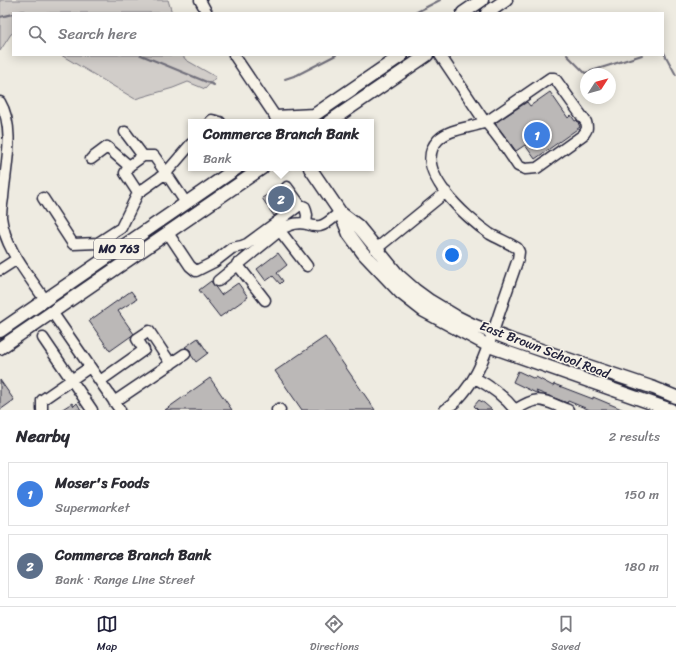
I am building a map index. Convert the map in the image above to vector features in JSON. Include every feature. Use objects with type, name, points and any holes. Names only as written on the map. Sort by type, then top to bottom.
[{"type":"main road","points":[[464,12],[482,0]]},
{"type":"main road","points":[[488,12],[506,0]]},
{"type":"main road","points":[[309,119],[401,56]]},
{"type":"main road","points":[[333,119],[425,56]]},
{"type":"main road","name":"MO 763","points":[[0,330],[233,171]]},
{"type":"main road","name":"MO 763","points":[[0,348],[258,171]]},
{"type":"main road","name":"East Brown School Road","points":[[312,171],[340,212],[350,234],[363,253],[401,293],[424,311],[489,346],[671,410]]},
{"type":"main road","name":"East Brown School Road","points":[[340,212],[358,226],[398,274],[430,301],[455,316],[492,333],[654,388],[676,397]]},
{"type":"main road","points":[[52,312],[55,304],[96,264]]},
{"type":"main road","points":[[16,337],[43,306],[45,300]]},
{"type":"street","points":[[200,0],[207,12]]},
{"type":"street","points":[[235,56],[276,119]]},
{"type":"street","points":[[441,56],[486,122],[518,166],[525,169],[537,168],[583,135],[587,131],[588,127],[586,122],[554,78],[550,78],[486,122],[475,127],[452,132],[438,141],[434,146],[431,157],[432,170],[435,178],[446,192],[460,209],[472,220],[492,235],[517,248],[519,252],[489,346],[475,378],[454,403],[444,410]]},
{"type":"street","points":[[0,102],[8,123],[8,144],[1,216],[6,239],[17,259],[45,300]]},
{"type":"street","points":[[125,132],[143,156]]},
{"type":"street","points":[[91,159],[107,147],[129,166]]},
{"type":"street","points":[[43,198],[73,244],[98,244],[121,228],[138,193],[166,173],[188,147]]},
{"type":"street","points":[[138,193],[125,173],[129,166],[143,156],[154,156],[186,203]]},
{"type":"street","points":[[287,187],[300,205],[304,207],[307,215],[306,224]]},
{"type":"street","points":[[376,249],[446,192]]},
{"type":"street","points":[[168,233],[190,266],[196,271],[214,262],[232,248],[247,244],[300,205]]},
{"type":"street","points":[[218,281],[280,230],[292,224],[299,223],[320,226],[340,212]]},
{"type":"street","points":[[280,230],[307,266]]},
{"type":"street","points":[[0,270],[17,259]]},
{"type":"street","points":[[238,264],[265,300]]},
{"type":"street","points":[[52,312],[117,406],[185,354]]},
{"type":"street","points":[[100,381],[144,350],[137,339],[149,331],[172,364]]},
{"type":"street","points":[[43,338],[92,410]]},
{"type":"street","points":[[42,410],[42,400],[90,368]]},
{"type":"street","points":[[475,378],[492,388],[511,404],[515,410],[526,403],[537,399],[545,400],[566,410]]},
{"type":"shaded area","points":[[0,0],[168,0],[172,12],[12,12],[12,34],[0,51]]},
{"type":"shaded area","points":[[63,56],[183,56],[186,60],[216,77],[205,89],[188,82],[135,99]]},
{"type":"building","points":[[550,92],[568,118],[571,115],[575,121],[577,120],[580,127],[535,159],[525,145],[516,151],[495,123],[527,102],[530,106]]},
{"type":"building","points":[[275,190],[287,207],[274,216],[262,198]]},
{"type":"building","points":[[278,253],[287,265],[277,273],[283,281],[280,284],[273,276],[266,281],[257,269]]},
{"type":"building","points":[[211,281],[221,295],[238,283],[248,297],[220,317],[199,290]]},
{"type":"building","points":[[131,291],[137,299],[118,311],[134,334],[110,351],[89,321]]},
{"type":"building","points":[[325,337],[375,410],[302,410],[275,371]]},
{"type":"building","points":[[198,338],[208,353],[196,362],[191,355],[190,350],[185,347]]},
{"type":"building","points":[[518,371],[535,379],[536,377],[553,386],[554,384],[593,399],[593,397],[624,410],[590,410],[536,391],[538,394],[513,382]]},
{"type":"building","points":[[210,378],[232,410],[165,410]]},
{"type":"building","points":[[0,380],[14,400],[0,410]]},
{"type":"building","points":[[479,400],[492,410],[478,410],[474,406]]},
{"type":"building","points":[[72,403],[74,406],[77,403],[81,410],[61,410]]},
{"type":"waterway","points":[[417,12],[440,0]]},
{"type":"waterway","points":[[19,12],[26,12]]},
{"type":"waterway","points":[[0,17],[12,14]]},
{"type":"waterway","points":[[664,53],[676,75]]},
{"type":"waterway","points":[[143,56],[214,85]]},
{"type":"waterway","points":[[285,79],[297,75],[334,56]]},
{"type":"waterway","points":[[568,56],[585,73],[639,56]]},
{"type":"place","name":"Moser's Foods","points":[[537,135]]},
{"type":"place","name":"Commerce Branch Bank","points":[[281,199]]}]
